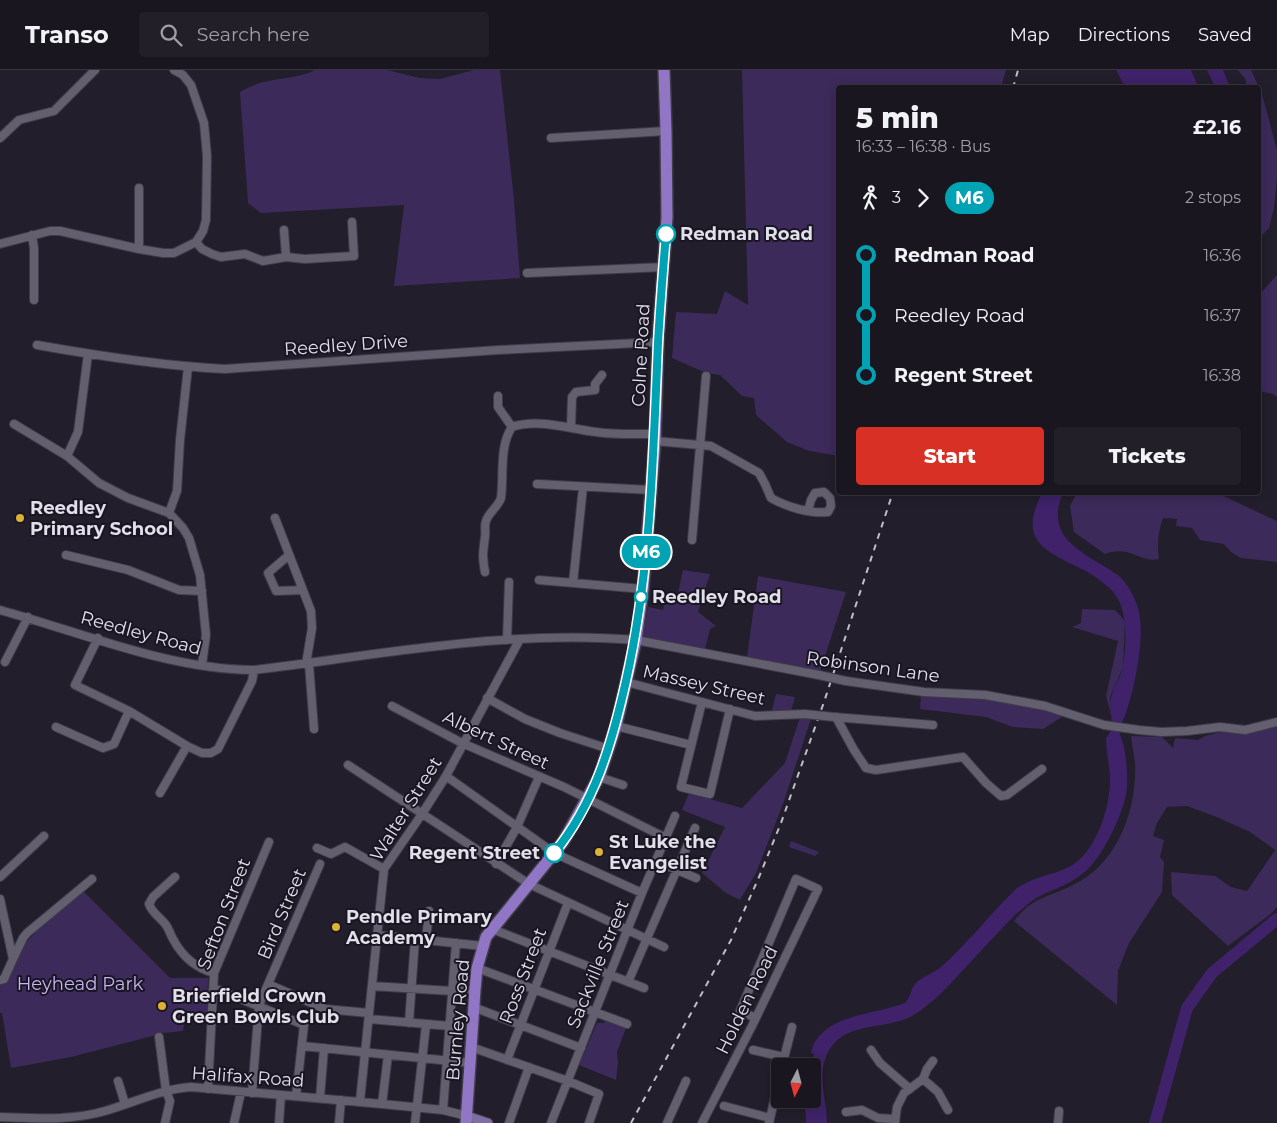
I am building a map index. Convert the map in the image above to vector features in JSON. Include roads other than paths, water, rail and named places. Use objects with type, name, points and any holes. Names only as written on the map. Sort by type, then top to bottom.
[{"type":"highway","name":"Colne Road","points":[[636,640],[643,589],[655,437],[658,342],[667,217],[664,70]]},
{"type":"highway","name":"Burnley Road","points":[[467,1119],[473,1007],[477,968],[483,946],[492,929],[563,842],[599,777],[616,726],[636,640]]},
{"type":"main road","points":[[467,1119],[488,1123]]},
{"type":"street","points":[[0,138],[19,120],[54,111],[95,70]]},
{"type":"street","points":[[0,244],[50,231],[60,231],[163,253],[174,253],[196,242],[203,231],[206,220],[207,156],[204,123],[191,86],[183,76],[174,70]]},
{"type":"street","points":[[550,138],[666,131]]},
{"type":"street","points":[[139,188],[139,249]]},
{"type":"street","points":[[196,242],[207,252],[221,257],[245,254],[263,261],[286,257],[305,259],[354,256],[352,222]]},
{"type":"street","points":[[284,230],[286,257]]},
{"type":"street","points":[[32,235],[34,248],[34,300]]},
{"type":"street","points":[[527,273],[664,267]]},
{"type":"street","name":"Reedley Drive","points":[[37,345],[88,354],[188,367],[225,369],[498,350],[658,342]]},
{"type":"street","points":[[67,456],[78,432],[88,354]]},
{"type":"street","points":[[169,513],[177,491],[180,440],[188,367]]},
{"type":"street","points":[[571,428],[572,397],[576,392],[595,390],[596,384],[602,375]]},
{"type":"street","points":[[692,540],[706,376]]},
{"type":"street","points":[[498,396],[498,407],[512,427]]},
{"type":"street","points":[[14,424],[67,456],[99,483],[128,498],[169,513],[183,528],[189,538],[200,575],[206,635],[202,665]]},
{"type":"street","points":[[485,572],[482,556],[486,535],[486,520],[499,504],[501,498],[506,435],[512,427],[521,424],[552,424],[711,446],[759,473],[766,484],[771,498],[808,511]]},
{"type":"street","points":[[537,484],[651,490]]},
{"type":"street","points":[[573,583],[583,487]]},
{"type":"street","points":[[275,518],[311,611],[312,619],[307,664],[314,729]]},
{"type":"street","points":[[66,555],[128,570],[179,590],[202,592]]},
{"type":"street","points":[[289,555],[268,573],[276,590],[303,590]]},
{"type":"street","points":[[539,580],[643,589]]},
{"type":"street","points":[[508,640],[509,582]]},
{"type":"street","name":"Reedley Road","points":[[0,610],[158,657],[230,670],[254,670],[443,646],[520,639],[609,638],[636,640]]},
{"type":"street","points":[[5,662],[28,618]]},
{"type":"street","points":[[98,638],[75,685],[129,711],[202,753],[212,753],[218,749],[252,681],[254,670]]},
{"type":"street","name":"Walter Street","points":[[360,1101],[384,869],[446,776],[520,639]]},
{"type":"street","name":"Robinson Lane","points":[[636,640],[846,681],[924,692],[985,695],[1045,706],[1104,725],[1123,728],[1161,732],[1187,731],[1209,727],[1245,730],[1277,722]]},
{"type":"street","name":"Massey Street","points":[[626,682],[763,716],[805,714],[934,725]]},
{"type":"street","points":[[487,698],[525,719],[560,733],[610,748]]},
{"type":"street","points":[[702,702],[681,787],[710,794],[730,709]]},
{"type":"street","name":"Albert Street","points":[[392,706],[462,744],[588,799],[666,838]]},
{"type":"street","points":[[56,727],[104,748],[110,747],[114,744],[129,711]]},
{"type":"street","points":[[835,717],[866,768],[876,770],[963,758],[1001,796],[1007,795],[1042,769]]},
{"type":"street","points":[[616,726],[691,745]]},
{"type":"street","points":[[160,793],[187,746]]},
{"type":"street","points":[[348,765],[529,884],[664,948]]},
{"type":"street","points":[[446,776],[554,853],[642,893]]},
{"type":"street","points":[[496,864],[517,827],[540,777]]},
{"type":"street","points":[[599,777],[623,785]]},
{"type":"street","name":"Sackville Street","points":[[551,1123],[627,930],[675,816]]},
{"type":"street","points":[[628,982],[695,828]]},
{"type":"street","points":[[0,878],[44,836]]},
{"type":"street","name":"Sefton Street","points":[[208,1089],[214,973],[269,842]]},
{"type":"street","points":[[317,848],[331,854],[345,847],[384,869]]},
{"type":"street","points":[[656,861],[696,878]]},
{"type":"street","name":"Bird Street","points":[[252,1093],[260,1005],[320,864]]},
{"type":"street","points":[[175,877],[153,897],[149,904],[151,910],[168,927],[178,946],[191,962],[201,970],[214,973]]},
{"type":"street","points":[[0,980],[4,979],[27,933],[92,879]]},
{"type":"street","name":"Holden Road","points":[[702,1123],[756,1018],[818,889],[796,879],[740,1011],[756,1018]]},
{"type":"street","points":[[0,899],[13,958]]},
{"type":"street","name":"Ross Street","points":[[507,1060],[568,903]]},
{"type":"street","points":[[426,940],[430,911]]},
{"type":"street","points":[[492,929],[644,988]]},
{"type":"street","points":[[377,935],[483,946]]},
{"type":"street","points":[[409,1023],[415,939]]},
{"type":"street","points":[[443,1110],[456,943]]},
{"type":"street","points":[[477,968],[627,1024]]},
{"type":"street","points":[[268,984],[325,1009],[409,1023],[450,1026]]},
{"type":"street","points":[[372,986],[475,990]]},
{"type":"street","points":[[214,988],[260,1005],[304,1025],[296,1096]]},
{"type":"street","points":[[473,1007],[581,1048]]},
{"type":"street","points":[[415,1123],[426,1025]]},
{"type":"street","points":[[753,1050],[784,1058],[792,1027]]},
{"type":"street","points":[[160,1037],[166,1091],[170,1101],[165,1123]]},
{"type":"street","points":[[302,1046],[471,1063]]},
{"type":"street","points":[[471,1047],[568,1081],[599,1094],[589,1123]]},
{"type":"street","points":[[320,1098],[324,1048]]},
{"type":"street","points":[[871,1050],[880,1063],[910,1089]]},
{"type":"street","points":[[382,1104],[388,1055]]},
{"type":"street","points":[[846,1112],[862,1110],[878,1118],[894,1121],[904,1093],[923,1079],[933,1061]]},
{"type":"street","points":[[509,1123],[529,1067]]},
{"type":"street","points":[[923,1079],[938,1092],[948,1110]]},
{"type":"street","points":[[118,1081],[125,1104]]},
{"type":"street","points":[[667,1123],[686,1081]]},
{"type":"street","name":"Halifax Road","points":[[0,1117],[82,1119],[166,1091],[191,1087],[443,1110],[467,1119]]},
{"type":"street","points":[[234,1123],[241,1092]]},
{"type":"street","points":[[279,1123],[281,1095]]},
{"type":"street","points":[[339,1123],[341,1100]]},
{"type":"street","points":[[724,1106],[769,1120]]},
{"type":"street","points":[[1058,1123],[1059,1111]]},
{"type":"waterway","points":[[1155,1123],[1187,1008],[1212,973],[1277,919]]},
{"type":"railway","points":[[1014,85],[1018,70]]},
{"type":"railway","points":[[631,1123],[731,940],[759,877],[781,823],[824,702],[892,495]]},
{"type":"place","name":"Redman Road","points":[[666,234]]},
{"type":"place","name":"Reedley Primary School","points":[[20,518]]},
{"type":"place","name":"Reedley Road","points":[[641,597]]},
{"type":"place","name":"St Luke the Evangelist","points":[[599,852]]},
{"type":"place","name":"Regent Street","points":[[554,853]]},
{"type":"place","name":"Pendle Primary Academy","points":[[336,927]]},
{"type":"place","name":"Brierfield Crown Green Bowls Club","points":[[162,1006]]},
{"type":"park label","name":"Heyhead Park","points":[[80,984]]}]
